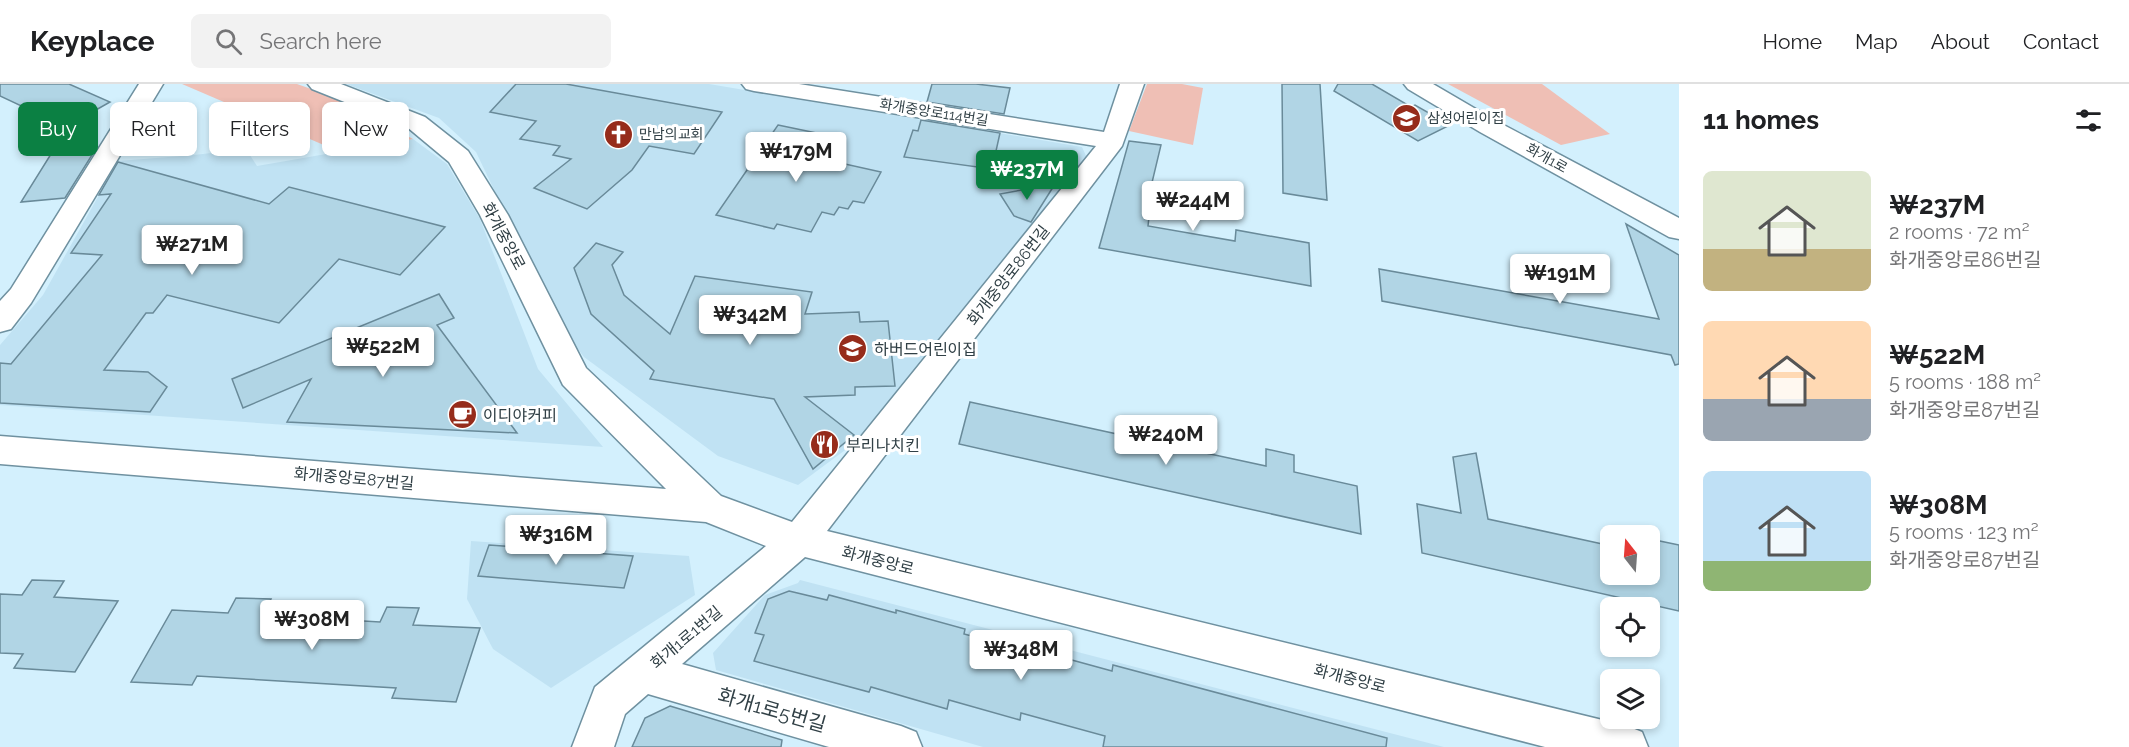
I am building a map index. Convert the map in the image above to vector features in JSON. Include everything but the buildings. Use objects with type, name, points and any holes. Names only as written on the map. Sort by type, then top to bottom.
[{"type":"street","points":[[0,321],[21,296],[152,84]]},
{"type":"street","name":"화개중앙로","points":[[320,84],[416,122],[459,158],[494,215],[574,376],[708,507],[766,530],[799,540],[1627,747]]},
{"type":"street","name":"화개중앙로114번길","points":[[754,84],[1113,141]]},
{"type":"street","name":"화개중앙로86번길","points":[[799,540],[1113,141],[1132,84]]},
{"type":"street","name":"화개1로","points":[[1416,84],[1489,127],[1679,230]]},
{"type":"street","name":"화개중앙로87번길","points":[[0,450],[708,507]]},
{"type":"street","name":"화개1로1번길","points":[[593,747],[609,701],[799,540]]},
{"type":"street","name":"화개1로5번길","points":[[644,672],[901,747]]},
{"type":"shaded area","points":[[182,84],[297,84],[342,102],[322,102],[322,144],[310,139],[310,102],[224,102]]},
{"type":"shaded area","points":[[346,84],[709,84],[1082,147],[1087,158],[860,439],[798,485],[718,456],[584,357],[557,322],[476,152],[439,118],[409,107],[409,102],[395,102]]},
{"type":"shaded area","points":[[1147,84],[1182,84],[1203,88],[1193,145],[1129,131]]},
{"type":"shaded area","points":[[1448,84],[1542,84],[1610,134],[1561,145]]},
{"type":"shaded area","points":[[413,139],[447,164],[480,219],[538,369],[603,447],[0,405],[0,345],[43,295],[118,161],[209,153],[209,156],[251,156],[257,166],[322,155],[409,156],[409,140]]},
{"type":"shaded area","points":[[471,541],[689,556],[695,595],[551,688],[493,649],[467,599]]},
{"type":"shaded area","points":[[800,580],[1444,747],[983,747],[716,670],[713,653],[765,595],[798,583]]},
{"type":"place","name":"삼성어린이집","points":[[1406,118]]},
{"type":"place","name":"만남의교회","points":[[618,134]]},
{"type":"place","name":"하버드어린이집","points":[[853,349]]},
{"type":"place","name":"이디야커피","points":[[462,415]]},
{"type":"place","name":"부리나치킨","points":[[825,445]]}]
